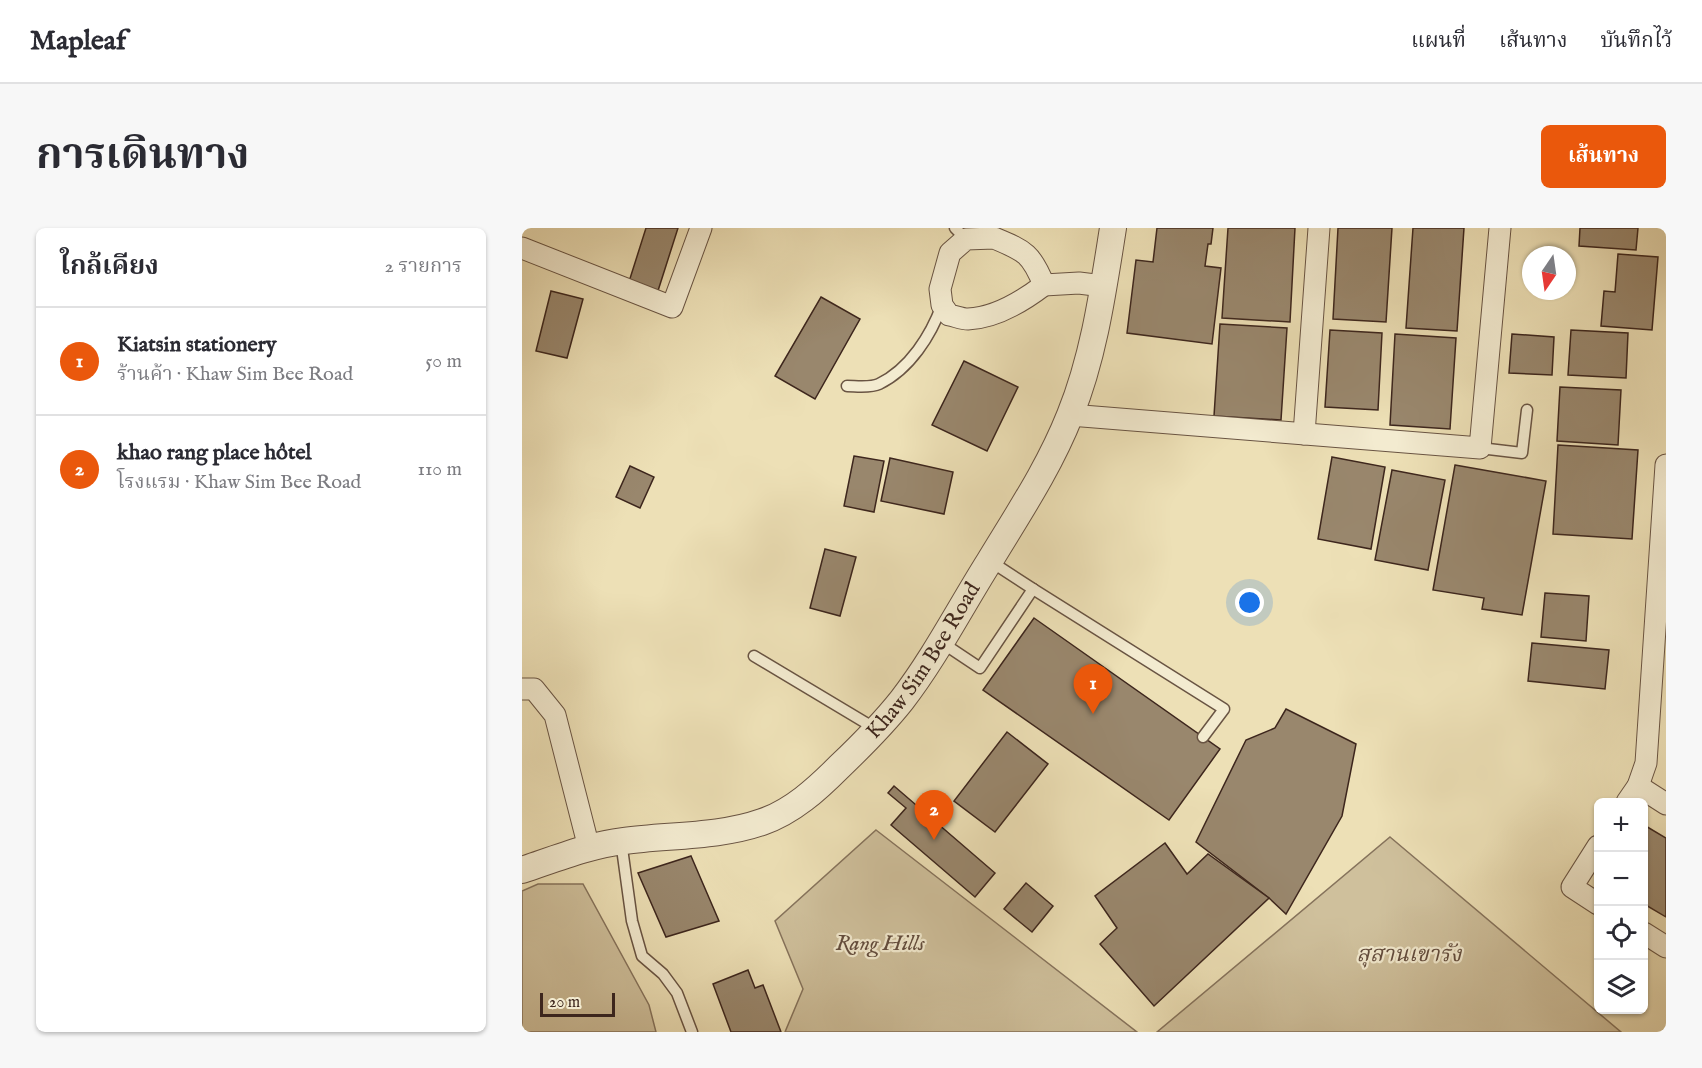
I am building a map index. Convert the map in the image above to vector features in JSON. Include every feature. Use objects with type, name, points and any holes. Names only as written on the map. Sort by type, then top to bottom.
[{"type":"street","points":[[522,248],[672,307],[701,228]]},
{"type":"street","name":"Khaw Sim Bee Road","points":[[522,870],[589,848],[621,841],[732,830],[763,822],[818,789],[876,729],[901,701],[941,642],[1051,459],[1081,384],[1103,286],[1113,228]]},
{"type":"street","points":[[1304,434],[1319,228]]},
{"type":"street","points":[[1070,416],[1480,448],[1500,228]]},
{"type":"street","points":[[1044,285],[1036,267],[1022,250],[994,238],[961,234],[950,254],[940,289],[942,305],[949,315],[967,319],[987,316],[1028,298],[1044,285],[1079,283],[1103,286]]},
{"type":"street","points":[[1666,465],[1663,584],[1646,764],[1633,794],[1666,804]]},
{"type":"street","points":[[522,688],[534,689],[555,715],[589,848]]},
{"type":"street","points":[[1594,854],[1572,887],[1594,901]]},
{"type":"street","points":[[1648,936],[1666,947]]},
{"type":"lane","points":[[847,386],[878,385],[908,363],[933,329],[942,305]]},
{"type":"lane","points":[[1480,448],[1522,453],[1527,410]]},
{"type":"lane","points":[[989,561],[1224,709],[1203,737]]},
{"type":"lane","points":[[941,642],[980,668],[1033,589]]},
{"type":"lane","points":[[754,656],[876,729]]},
{"type":"lane","points":[[621,841],[632,921],[642,956],[663,974],[677,993],[692,1032]]},
{"type":"green space","name":"Rang Hills","points":[[876,830],[1137,1032],[785,1032],[803,989],[775,921]]},
{"type":"green space","name":"สุสานเขารัง","points":[[1390,837],[1594,1009],[1594,1014],[1600,1014],[1621,1032],[1157,1032]]},
{"type":"green space","points":[[538,884],[583,884],[649,1005],[656,1032],[522,1032],[522,891]]},
{"type":"building","points":[[646,228],[678,228],[656,297],[627,288]]},
{"type":"building","points":[[1157,228],[1213,228],[1205,266],[1221,268],[1212,344],[1127,333],[1136,260],[1153,262]]},
{"type":"building","points":[[1228,228],[1295,228],[1290,322],[1222,318]]},
{"type":"building","points":[[1338,228],[1392,228],[1386,322],[1333,319]]},
{"type":"building","points":[[1413,228],[1464,228],[1457,331],[1406,328]]},
{"type":"building","points":[[1580,228],[1638,228],[1636,250],[1579,246]]},
{"type":"building","points":[[1618,254],[1658,257],[1652,330],[1601,326],[1604,291],[1615,292]]},
{"type":"building","points":[[551,291],[583,299],[567,358],[536,351]]},
{"type":"building","points":[[821,297],[860,319],[815,399],[775,376]]},
{"type":"building","points":[[1220,324],[1287,328],[1281,420],[1214,416]]},
{"type":"building","points":[[1330,330],[1382,333],[1378,410],[1325,407]]},
{"type":"building","points":[[1571,330],[1628,333],[1626,378],[1568,375]]},
{"type":"building","points":[[1395,334],[1456,338],[1450,429],[1390,425]]},
{"type":"building","points":[[1512,334],[1554,337],[1552,375],[1509,373]]},
{"type":"building","points":[[964,361],[1018,387],[987,451],[932,425]]},
{"type":"building","points":[[1560,387],[1621,390],[1618,445],[1557,441]]},
{"type":"building","points":[[1558,445],[1638,450],[1632,539],[1553,534]]},
{"type":"building","points":[[854,456],[884,461],[874,512],[844,506]]},
{"type":"building","points":[[1332,457],[1385,467],[1371,549],[1318,539]]},
{"type":"building","points":[[890,458],[953,472],[944,514],[881,501]]},
{"type":"building","points":[[1455,465],[1546,481],[1522,615],[1482,609],[1484,598],[1433,590]]},
{"type":"building","points":[[630,466],[654,477],[640,508],[616,497]]},
{"type":"building","points":[[1392,470],[1445,480],[1428,570],[1375,560]]},
{"type":"building","points":[[825,549],[856,557],[840,616],[810,608]]},
{"type":"building","points":[[1545,593],[1589,596],[1586,641],[1541,637]]},
{"type":"building","points":[[1034,618],[1220,749],[1169,820],[983,690]]},
{"type":"building","points":[[1532,643],[1609,650],[1605,689],[1528,681]]},
{"type":"building","points":[[1286,709],[1356,744],[1342,816],[1286,914],[1269,898],[1196,842],[1246,740],[1275,728]]},
{"type":"building","points":[[1007,732],[1048,764],[995,832],[954,801]]},
{"type":"building","points":[[894,786],[995,873],[975,897],[891,825],[906,808],[888,793]]},
{"type":"building","points":[[1648,827],[1666,838],[1666,917],[1648,906]]},
{"type":"building","points":[[1165,843],[1187,874],[1208,854],[1269,898],[1154,1006],[1100,944],[1117,928],[1095,896]]},
{"type":"building","points":[[691,856],[719,921],[666,937],[638,873]]},
{"type":"building","points":[[1026,883],[1053,906],[1032,932],[1004,909]]},
{"type":"building","points":[[748,970],[755,988],[763,985],[781,1032],[731,1032],[713,984]]},
{"type":"place","name":"Kiatsin stationery","points":[[1093,714]]},
{"type":"place","name":"khao rang place hôtel","points":[[934,840]]}]
